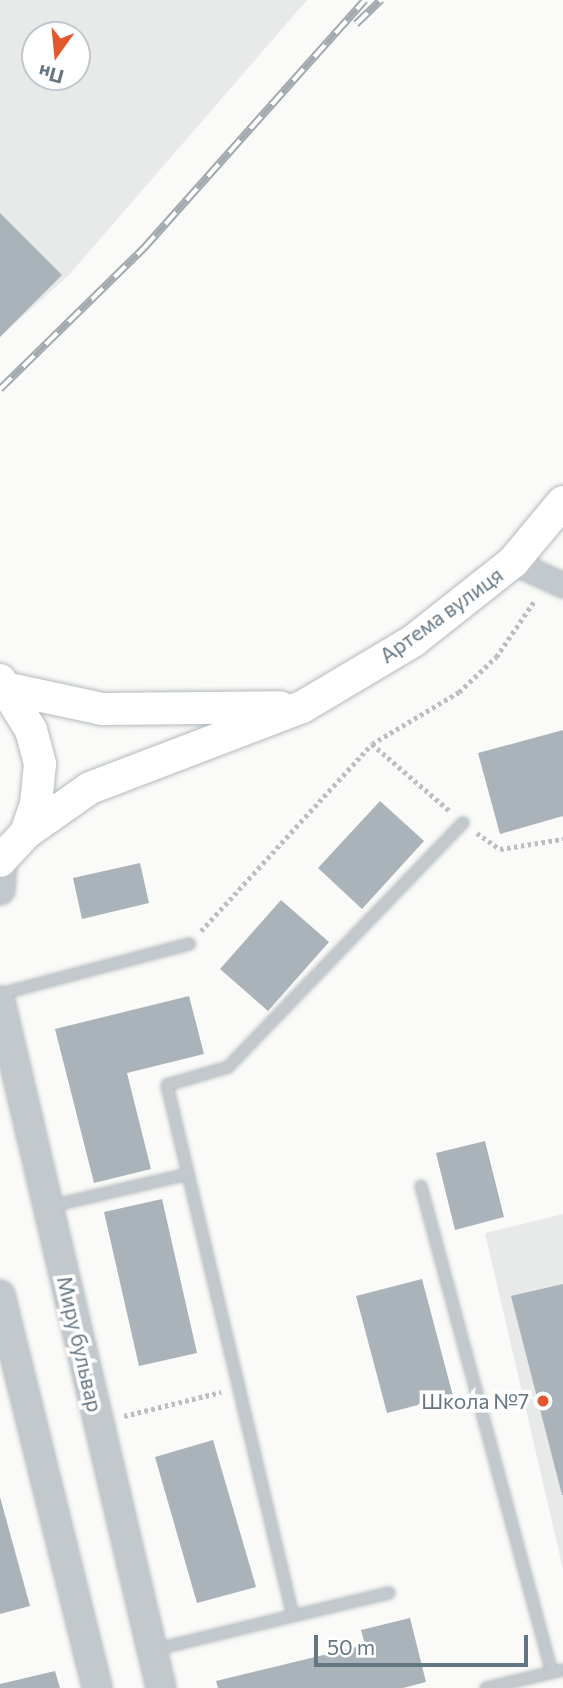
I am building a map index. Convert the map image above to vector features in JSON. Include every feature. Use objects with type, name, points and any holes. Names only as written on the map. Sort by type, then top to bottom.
[{"type":"main road","name":"Артема вулиця","points":[[26,833],[90,788],[302,706],[413,642],[513,562],[563,502]]},
{"type":"main road","name":"Артема вулиця","points":[[4,685],[102,709],[302,706]]},
{"type":"main road","points":[[1,870],[26,833],[36,804],[40,764],[31,730],[4,685]]},
{"type":"street","points":[[513,562],[555,582]]},
{"type":"street","name":"Миру бульвар","points":[[0,1001],[161,1688]]},
{"type":"street","points":[[0,1294],[97,1688]]},
{"type":"lane","points":[[293,1616],[167,1085],[228,1067],[463,823]]},
{"type":"lane","points":[[0,994],[189,944]]},
{"type":"lane","points":[[48,1206],[188,1174]]},
{"type":"lane","points":[[421,1186],[557,1672],[486,1688]]},
{"type":"lane","points":[[152,1650],[389,1593]]},
{"type":"path","points":[[189,944],[372,744],[459,692],[496,657],[555,582]]},
{"type":"path","points":[[99,1422],[239,1388]]},
{"type":"shaded area","points":[[0,0],[307,0],[68,276],[0,337]]},
{"type":"shaded area","name":"Школа №7","points":[[563,1214],[563,1569],[485,1233]]},
{"type":"building","points":[[0,213],[62,275],[0,337]]},
{"type":"building","points":[[563,730],[563,816],[500,834],[478,753]]},
{"type":"building","points":[[380,801],[424,841],[362,909],[318,868]]},
{"type":"building","points":[[140,863],[149,903],[82,919],[73,878]]},
{"type":"building","points":[[281,900],[329,942],[268,1011],[220,969]]},
{"type":"building","points":[[189,996],[204,1054],[127,1073],[151,1169],[94,1183],[55,1029]]},
{"type":"building","points":[[485,1141],[504,1217],[455,1230],[436,1153]]},
{"type":"building","points":[[162,1199],[197,1353],[139,1366],[104,1212]]},
{"type":"building","points":[[422,1279],[453,1396],[387,1413],[356,1296]]},
{"type":"building","points":[[563,1284],[563,1495],[562,1495],[511,1296]]},
{"type":"building","points":[[213,1440],[256,1587],[197,1603],[155,1457]]},
{"type":"building","points":[[0,1497],[30,1606],[0,1614]]},
{"type":"building","points":[[410,1618],[426,1682],[403,1688],[218,1688],[216,1681],[365,1645],[361,1630]]},
{"type":"building","points":[[55,1671],[60,1688],[0,1688],[0,1684]]},
{"type":"railway","points":[[0,389],[144,248],[365,0]]},
{"type":"railway","points":[[356,24],[381,0]]},
{"type":"place","name":"Школа №7","points":[[543,1401]]}]
